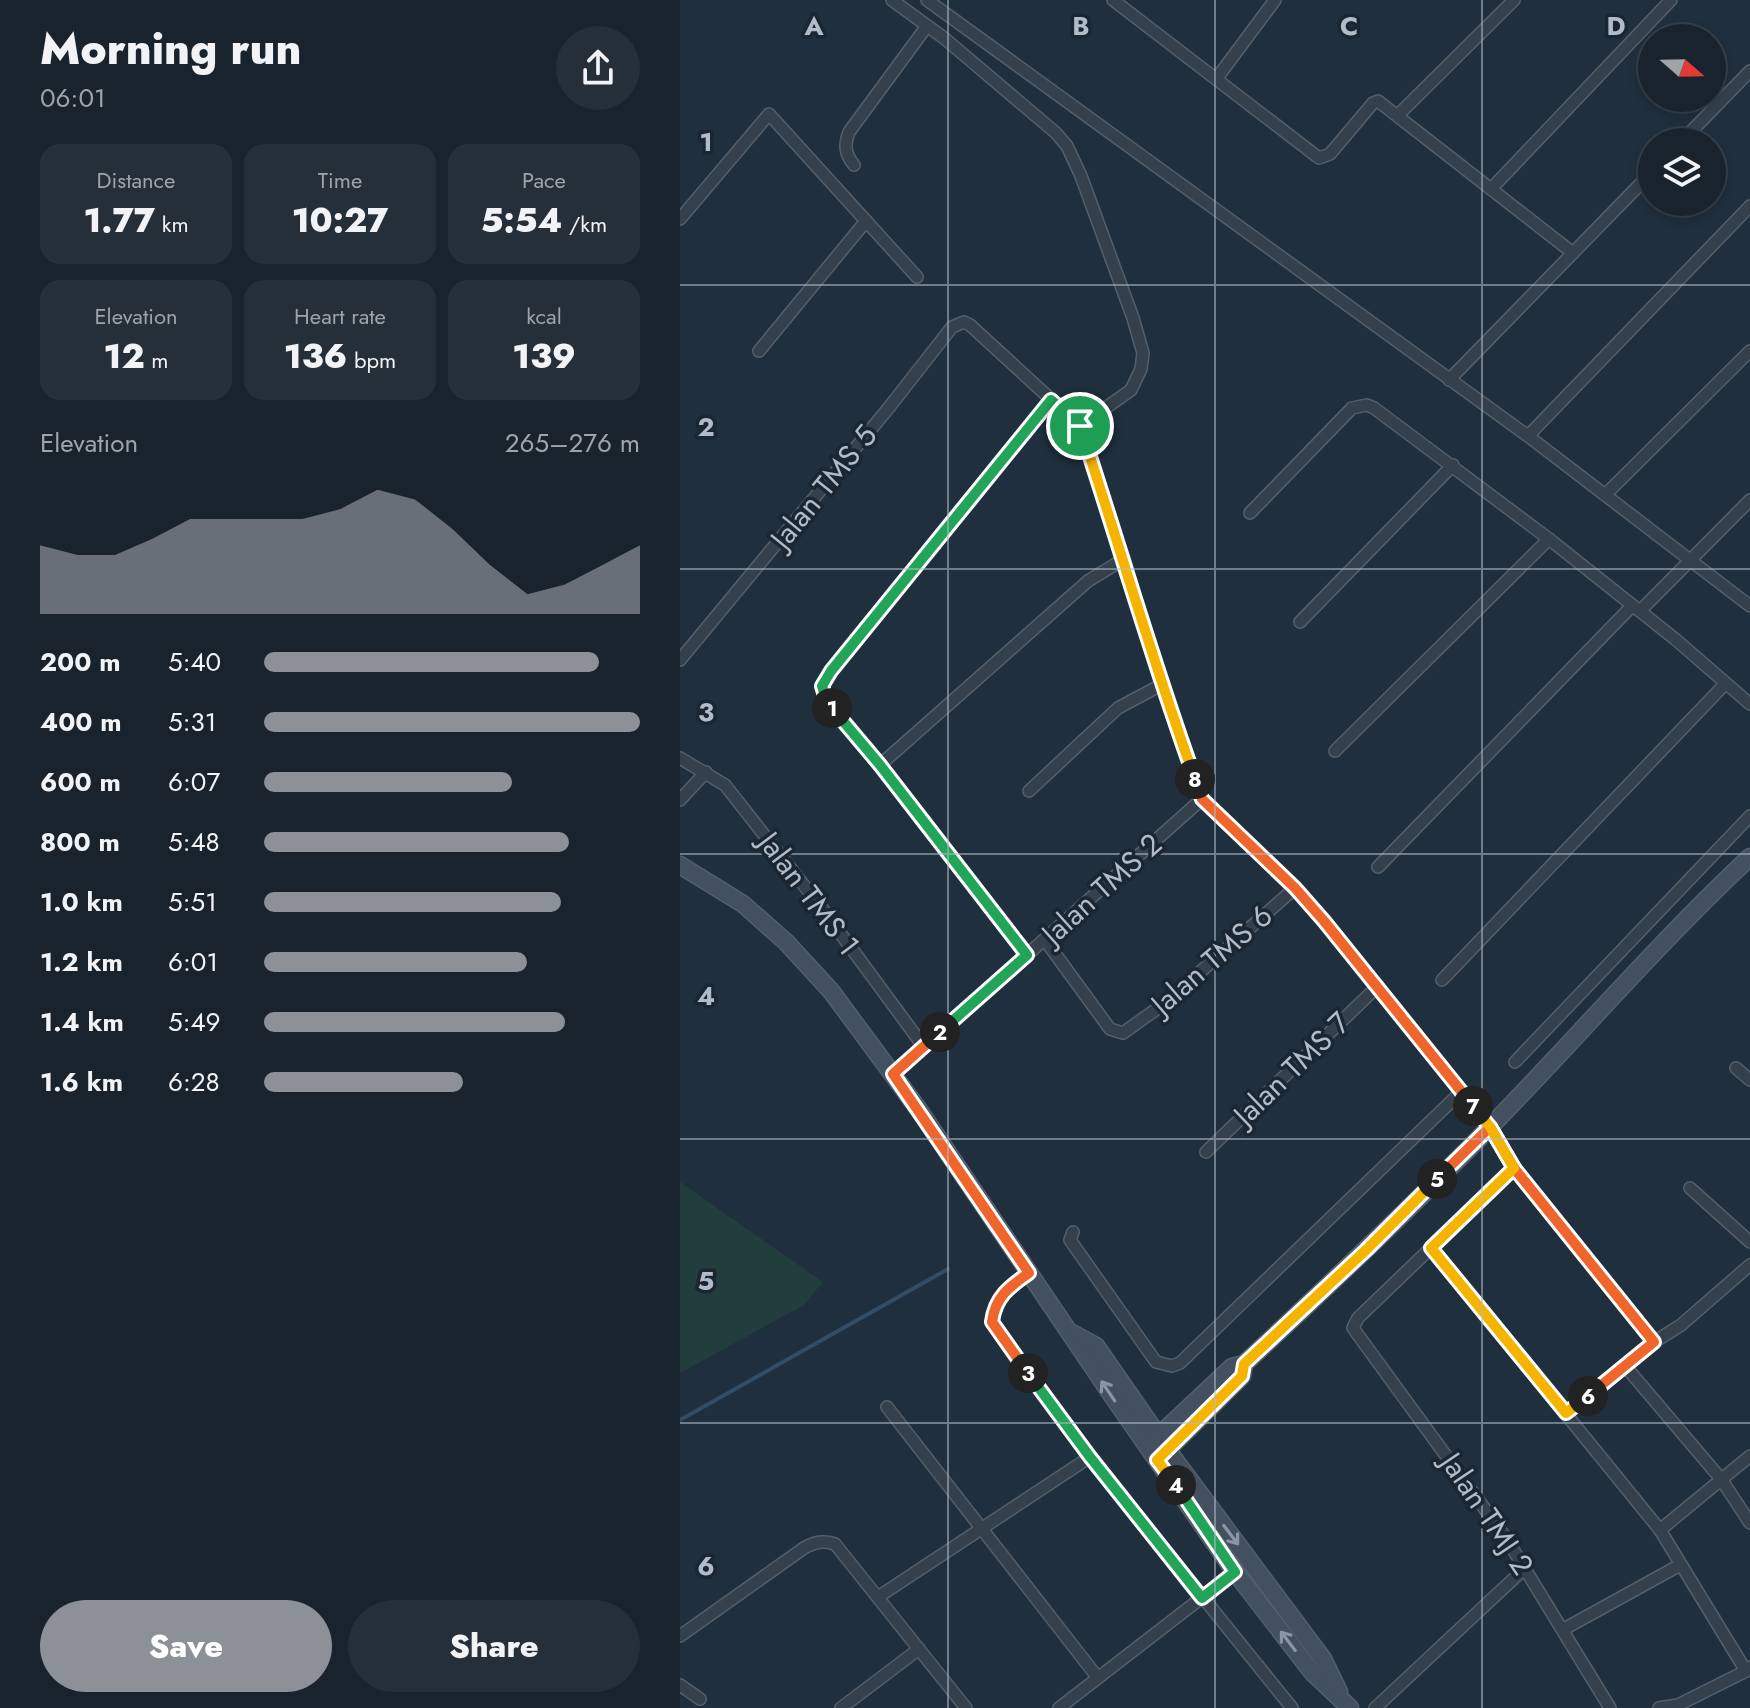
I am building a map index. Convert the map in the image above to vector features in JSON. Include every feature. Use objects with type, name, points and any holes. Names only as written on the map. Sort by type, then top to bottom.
[{"type":"main road","points":[[1158,1448],[1242,1376],[1244,1364],[1366,1250],[1490,1127],[1617,990],[1750,857]]},
{"type":"main road","points":[[680,865],[743,904],[786,942],[831,991],[893,1074],[1072,1333],[1158,1448],[1192,1482],[1323,1659],[1346,1703]]},
{"type":"main road","points":[[1072,1333],[1096,1346],[1122,1383],[1158,1448],[1235,1572],[1312,1672],[1346,1703]]},
{"type":"main road","points":[[1122,1383],[1134,1391],[1158,1422],[1188,1421]]},
{"type":"main road","points":[[1188,1421],[1184,1453],[1192,1482]]},
{"type":"street","points":[[892,0],[975,64],[1056,133],[1067,146],[1081,176],[1143,353],[1141,369],[1131,390],[1080,426]]},
{"type":"street","points":[[927,0],[1528,436],[1606,494],[1688,563],[1750,606]]},
{"type":"street","points":[[1113,0],[1319,158],[1330,154],[1378,101],[1573,253]]},
{"type":"street","points":[[1217,78],[1275,0]]},
{"type":"street","points":[[1398,115],[1514,0]]},
{"type":"street","points":[[1491,189],[1671,0]]},
{"type":"street","points":[[854,165],[847,155],[849,132],[927,26]]},
{"type":"street","points":[[975,64],[988,46]]},
{"type":"street","points":[[1695,128],[1750,71]]},
{"type":"street","points":[[680,219],[769,114],[917,277]]},
{"type":"street","points":[[1449,380],[1638,186]]},
{"type":"street","points":[[1528,436],[1750,206]]},
{"type":"street","points":[[759,351],[866,221]]},
{"type":"street","name":"Jalan TMS 5","points":[[680,660],[952,327],[964,322],[970,325],[1051,400]]},
{"type":"street","points":[[1606,494],[1750,351]]},
{"type":"street","points":[[1027,955],[880,765],[827,702],[822,686],[1051,400],[1080,426],[1161,685],[1202,799],[1295,888],[1378,986],[1490,1127],[1514,1168],[1654,1342]]},
{"type":"street","points":[[1250,513],[1352,408],[1361,405],[1374,408],[1549,539],[1750,704]]},
{"type":"street","points":[[1300,622],[1453,465]]},
{"type":"street","points":[[1378,867],[1636,609],[1656,595],[1750,500]]},
{"type":"street","points":[[1335,751],[1549,539]]},
{"type":"street","points":[[880,765],[1088,581],[1124,559]]},
{"type":"street","points":[[1442,980],[1725,684]]},
{"type":"street","points":[[1029,791],[1118,708],[1161,685]]},
{"type":"street","name":"Jalan TMS 1","points":[[680,758],[725,785],[821,907],[924,1047]]},
{"type":"street","points":[[680,800],[706,772]]},
{"type":"street","name":"Jalan TMS 2","points":[[893,1074],[1202,799]]},
{"type":"street","points":[[1515,1062],[1750,816]]},
{"type":"street","name":"Jalan TMS 6","points":[[1045,940],[1110,1029],[1123,1033],[1165,1003],[1295,888]]},
{"type":"street","name":"Jalan TMS 7","points":[[1206,1152],[1378,986]]},
{"type":"street","points":[[1736,1068],[1750,1080]]},
{"type":"street","points":[[1073,1232],[1070,1240],[1074,1247],[1156,1362],[1172,1366],[1180,1363],[1462,1091]]},
{"type":"street","points":[[1514,1168],[1431,1248],[1660,1530],[1748,1669],[1678,1705],[1659,1708]]},
{"type":"street","points":[[1690,1188],[1750,1242]]},
{"type":"street","name":"Jalan TMJ 2","points":[[1431,1248],[1358,1318],[1353,1328],[1506,1538],[1610,1708]]},
{"type":"street","points":[[1566,1413],[1654,1342],[1681,1325],[1750,1265]]},
{"type":"street","points":[[1029,1273],[1008,1288],[994,1306],[992,1322],[1090,1457],[1292,1708]]},
{"type":"street","points":[[1626,1367],[1721,1479],[1750,1523]]},
{"type":"street","points":[[887,1407],[1098,1678]]},
{"type":"street","points":[[1660,1530],[1750,1456]]},
{"type":"street","points":[[878,1597],[1090,1457]]},
{"type":"street","points":[[680,1636],[804,1548],[827,1541],[835,1544],[966,1708]]},
{"type":"street","points":[[1564,1629],[1680,1565]]},
{"type":"street","points":[[1375,1708],[1525,1568]]},
{"type":"street","points":[[1059,1708],[1235,1572]]},
{"type":"street","points":[[841,1708],[919,1649]]},
{"type":"street","points":[[680,1685],[700,1699]]},
{"type":"green space","points":[[680,1182],[823,1282],[804,1305],[680,1373]]},
{"type":"waterway","points":[[680,1420],[948,1269]]},
{"type":"route","points":[[1080,426],[1051,400],[822,686],[827,702],[880,765],[1027,955],[893,1074],[1029,1273],[1008,1288],[994,1306],[992,1322],[1090,1457],[1202,1598],[1235,1572],[1157,1460],[1242,1376],[1244,1364],[1366,1250],[1490,1127],[1514,1168],[1654,1342],[1566,1413],[1431,1248],[1514,1168],[1490,1127],[1324,921],[1295,888],[1202,799],[1161,685],[1080,426]]}]
